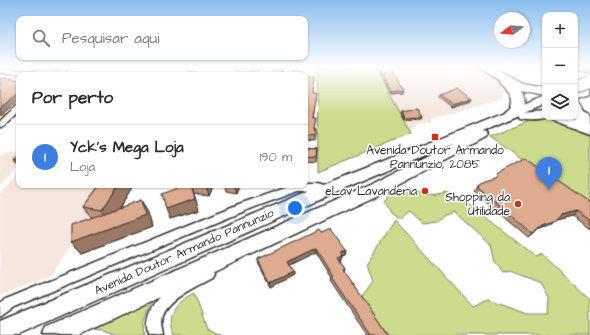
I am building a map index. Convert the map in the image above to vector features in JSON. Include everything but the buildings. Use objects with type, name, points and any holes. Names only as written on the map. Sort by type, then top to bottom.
[{"type":"highway","points":[[507,83],[514,89],[518,98],[517,108],[510,114]]},
{"type":"highway","points":[[512,83],[519,87],[542,91]]},
{"type":"highway","points":[[576,84],[580,96],[579,114],[590,124]]},
{"type":"highway","points":[[525,116],[542,115]]},
{"type":"highway","points":[[566,120],[590,129]]},
{"type":"main road","points":[[580,96],[589,83]]},
{"type":"main road","name":"Avenida Doutor Armando Pannunzio","points":[[0,332],[334,187],[542,101]]},
{"type":"main road","name":"Avenida Doutor Armando Pannunzio","points":[[54,335],[371,192],[480,136],[542,109]]},
{"type":"main road","points":[[361,176],[360,180],[362,185],[371,192]]},
{"type":"main road","points":[[334,187],[347,185],[350,188],[351,200]]},
{"type":"street","points":[[0,125],[16,111]]},
{"type":"street","points":[[308,187],[334,187]]},
{"type":"street","points":[[0,311],[10,303],[243,207],[296,188]]},
{"type":"street","points":[[156,335],[154,325],[155,317],[167,298],[182,288],[283,232]]},
{"type":"shaded area","points":[[383,83],[497,83],[500,85],[503,98],[431,119],[432,122],[415,125],[411,134]]},
{"type":"shaded area","points":[[16,152],[16,171],[0,188],[0,155]]},
{"type":"shaded area","points":[[16,177],[16,188],[110,188],[50,276],[0,296],[0,195]]},
{"type":"green space","points":[[317,83],[383,83],[411,134],[318,172]]},
{"type":"green space","points":[[559,120],[590,131],[590,207],[490,137],[529,121]]},
{"type":"green space","points":[[407,188],[422,195],[447,193],[470,205],[536,257],[542,254],[590,299],[590,335],[385,335],[360,299],[373,281],[367,263],[394,220],[473,306],[488,299],[528,313],[548,313],[549,298],[541,283],[510,271],[503,273],[495,262],[491,245],[454,212],[445,215],[436,221],[422,223],[409,211],[399,219],[390,212],[384,201],[391,193]]},
{"type":"green space","points":[[194,293],[207,329],[220,335],[174,335],[171,328],[171,315],[182,300]]},
{"type":"green space","points":[[155,298],[145,320],[145,335],[117,335],[103,330],[93,329],[97,322]]},
{"type":"place","name":"Avenida Doutor Armando Pannunzio, 2085","points":[[435,137]]},
{"type":"place","name":"Yck's Mega Loja","points":[[549,190]]},
{"type":"place","name":"eLav Lavanderia","points":[[425,191]]},
{"type":"place","name":"Shopping da Utilidade","points":[[518,204]]}]
